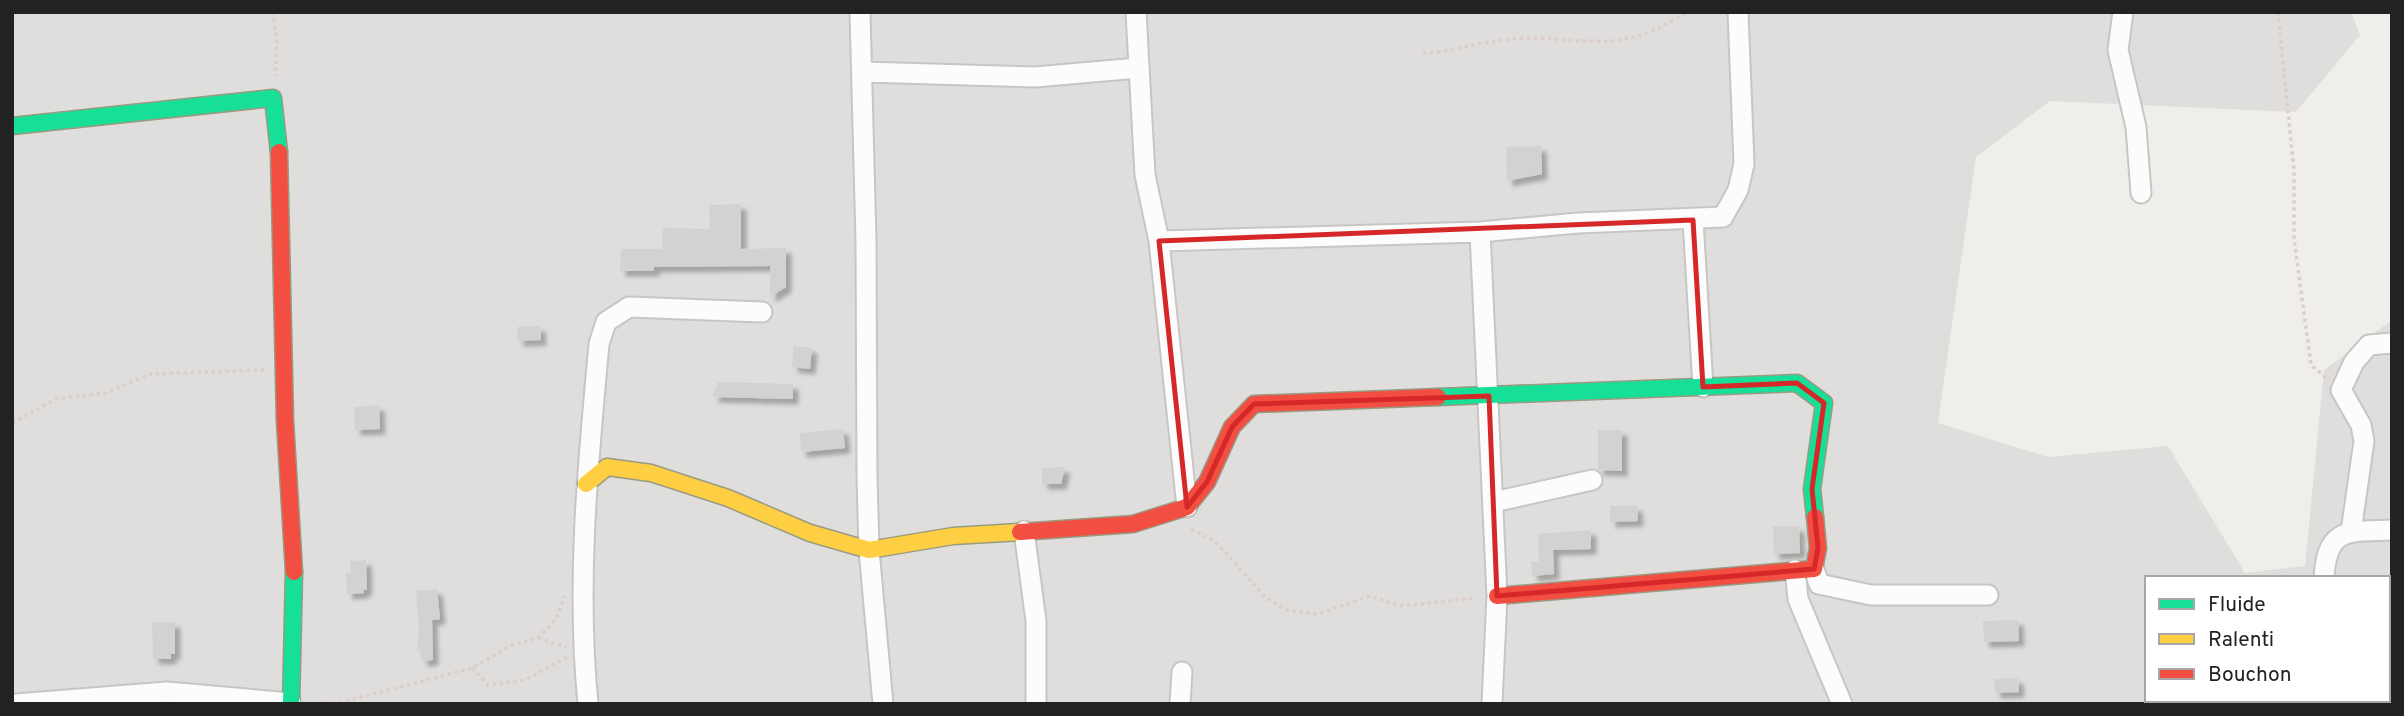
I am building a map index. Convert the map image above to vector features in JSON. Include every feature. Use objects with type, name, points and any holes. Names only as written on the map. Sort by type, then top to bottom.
[{"type":"street","points":[[860,12],[869,550],[883,704]]},
{"type":"street","points":[[1136,12],[1145,175],[1159,241],[1187,507]]},
{"type":"street","points":[[1159,241],[1480,232],[1578,223],[1723,218],[1738,190],[1744,164],[1738,12]]},
{"type":"street","points":[[2123,12],[2118,50],[2136,127],[2141,193]]},
{"type":"street","points":[[863,72],[1035,76],[1138,68]]},
{"type":"street","points":[[12,126],[273,98],[280,161],[283,368],[295,591],[291,703],[167,692],[16,704]]},
{"type":"street","points":[[1693,220],[1703,387]]},
{"type":"street","points":[[1480,232],[1497,596],[1493,704]]},
{"type":"street","points":[[588,704],[582,648],[586,484],[599,344],[606,323],[629,307],[762,312]]},
{"type":"street","points":[[2351,532],[2364,440],[2361,425],[2341,390],[2354,362],[2369,345],[2392,343]]},
{"type":"street","points":[[586,484],[607,467],[651,473],[727,498],[810,533],[869,550],[953,537],[1133,524],[1187,507],[1208,482],[1231,427],[1254,404],[1797,383],[1824,403],[1812,489],[1818,548],[1805,570],[1798,599],[1842,704]]},
{"type":"street","points":[[1494,502],[1592,480]]},
{"type":"street","points":[[2324,576],[2326,554],[2337,538],[2351,532],[2392,530]]},
{"type":"street","points":[[1024,531],[1036,621],[1037,704]]},
{"type":"street","points":[[1497,596],[1805,570],[1819,584],[1871,594],[1988,595]]},
{"type":"street","points":[[1180,704],[1182,672]]},
{"type":"path","points":[[12,19],[18,12]]},
{"type":"path","points":[[272,12],[277,40],[273,98]]},
{"type":"path","points":[[1423,53],[1454,52],[1478,41],[1524,37],[1621,38],[1643,34],[1688,12]]},
{"type":"path","points":[[2278,12],[2294,171],[2294,239],[2311,365],[2341,390]]},
{"type":"path","points":[[12,423],[56,399],[106,393],[150,374],[283,368]]},
{"type":"path","points":[[1161,515],[1215,541],[1266,598],[1287,610],[1317,614],[1370,597],[1399,606],[1497,596]]},
{"type":"path","points":[[538,638],[556,619],[563,598],[584,578]]},
{"type":"path","points":[[291,703],[342,703],[472,668],[514,644],[538,638],[568,647],[571,656],[525,680],[488,685],[472,668]]},
{"type":"highlighted area","points":[[1693,220],[1703,387],[1797,383],[1824,403],[1812,489],[1818,548],[1814,569],[1497,596],[1489,396],[1254,404],[1232,427],[1207,482],[1187,507],[1159,241]]},
{"type":"shaded area","points":[[12,12],[2351,12],[2360,35],[2296,112],[2050,101],[1976,157],[1938,423],[2048,457],[2168,446],[2245,573],[2305,566],[2324,370],[2392,320],[2392,654],[2390,656],[2390,576],[2145,576],[2145,702],[2390,702],[2390,668],[2392,704],[12,704]]},
{"type":"building","points":[[1541,146],[1542,174],[1507,181],[1506,147]]},
{"type":"building","points":[[741,204],[741,249],[786,248],[786,287],[770,297],[770,266],[654,267],[654,271],[620,271],[621,249],[662,249],[663,228],[710,229],[709,205]]},
{"type":"building","points":[[540,326],[541,340],[518,341],[517,327]]},
{"type":"building","points":[[794,346],[812,348],[810,369],[792,367]]},
{"type":"building","points":[[718,382],[793,384],[793,399],[712,397]]},
{"type":"building","points":[[379,405],[380,429],[355,430],[354,407]]},
{"type":"building","points":[[843,429],[845,448],[801,452],[800,433]]},
{"type":"building","points":[[1598,430],[1622,430],[1622,471],[1598,470]]},
{"type":"building","points":[[1065,467],[1061,484],[1042,484],[1042,468]]},
{"type":"building","points":[[1610,506],[1637,506],[1638,521],[1610,522]]},
{"type":"building","points":[[1773,526],[1799,526],[1800,553],[1774,554]]},
{"type":"building","points":[[1591,530],[1591,549],[1553,550],[1554,574],[1532,576],[1531,562],[1539,561],[1538,534]]},
{"type":"building","points":[[366,560],[367,590],[363,590],[364,593],[347,594],[346,573],[351,573],[350,561]]},
{"type":"building","points":[[437,589],[440,619],[432,620],[433,660],[422,661],[421,650],[417,651],[419,630],[416,591]]},
{"type":"building","points":[[2018,620],[2019,641],[1984,642],[1983,621]]},
{"type":"building","points":[[152,622],[175,622],[175,654],[171,654],[171,659],[153,659]]},
{"type":"building","points":[[2018,678],[2019,692],[1995,693],[1994,679]]},
{"type":"traffic: fast","points":[[12,126],[273,98],[279,152]]},
{"type":"traffic: fast","points":[[1438,397],[1797,383],[1824,403],[1812,489],[1815,517]]},
{"type":"traffic: fast","points":[[291,704],[294,572]]},
{"type":"traffic: slow","points":[[586,484],[607,467],[651,473],[728,498],[810,533],[869,550],[953,536],[1020,532]]},
{"type":"traffic: jam","points":[[279,152],[285,421],[294,572]]},
{"type":"traffic: jam","points":[[1020,532],[1133,524],[1187,507],[1207,482],[1232,427],[1254,404],[1438,397]]},
{"type":"traffic: jam","points":[[1497,596],[1814,569],[1818,548],[1815,517]]}]
